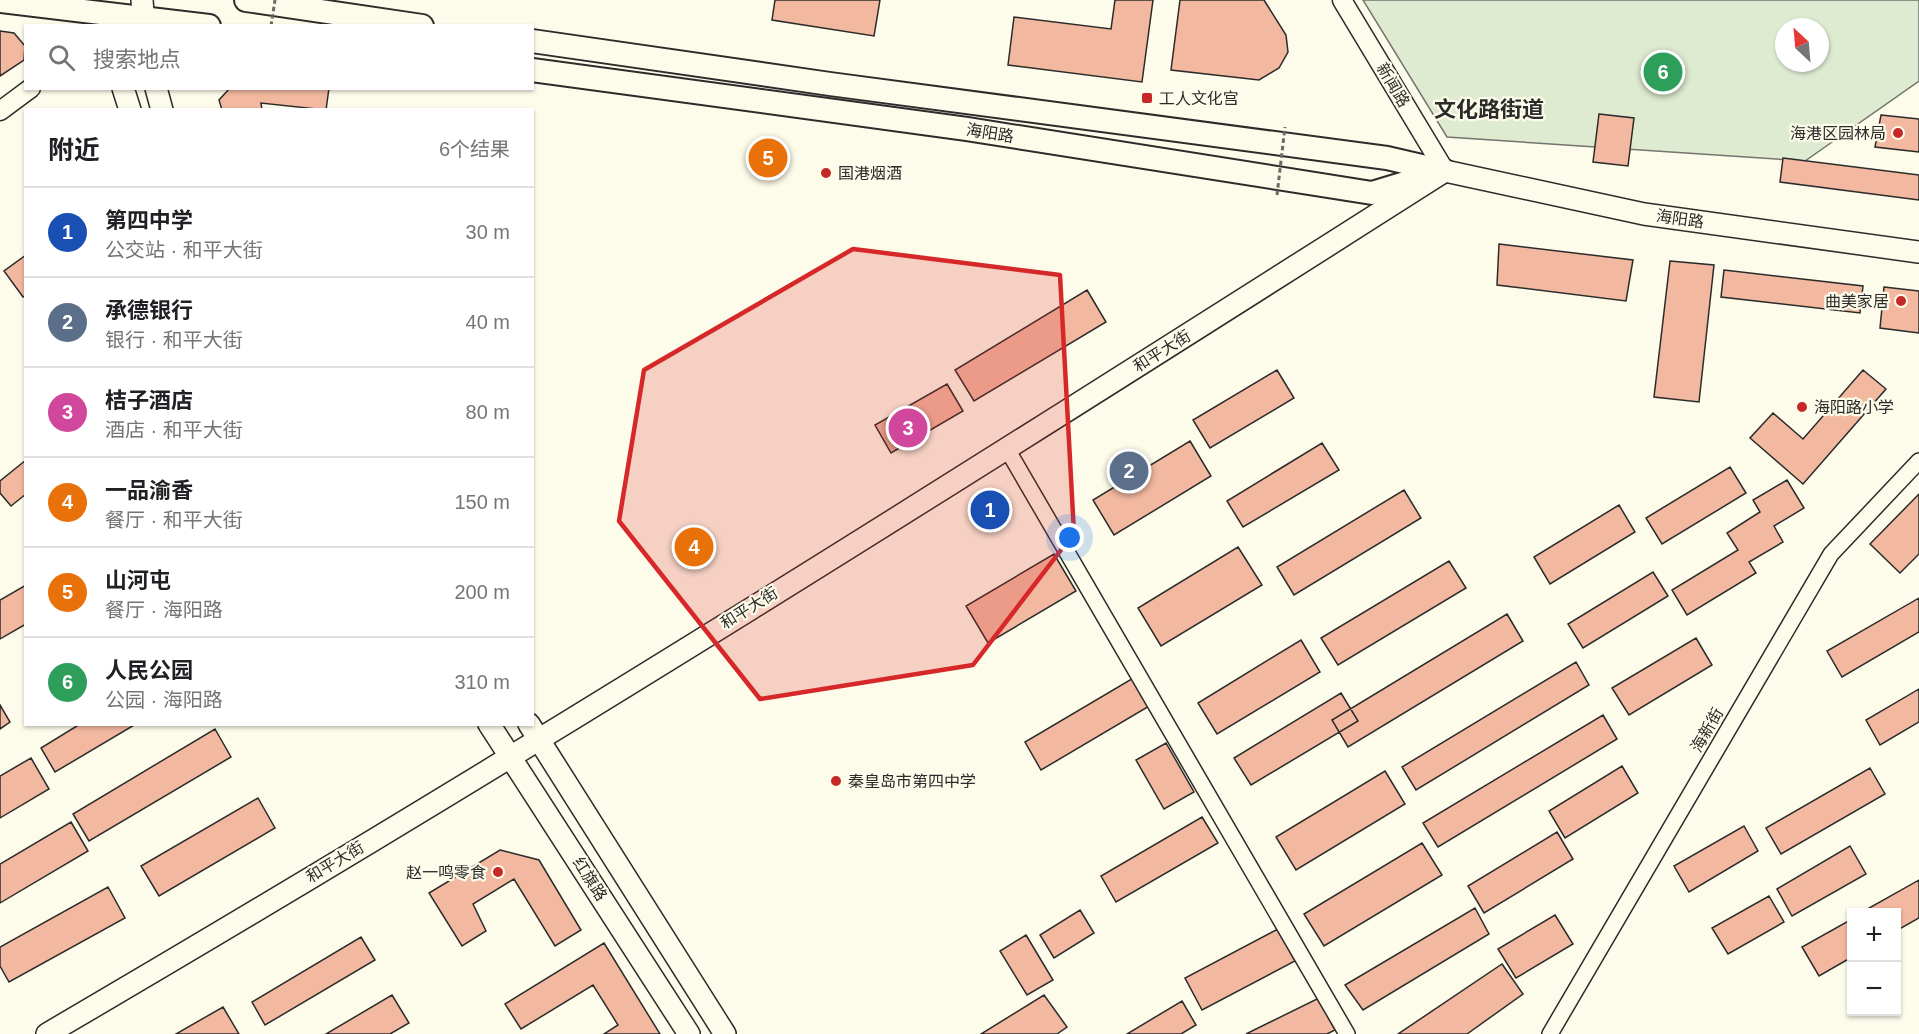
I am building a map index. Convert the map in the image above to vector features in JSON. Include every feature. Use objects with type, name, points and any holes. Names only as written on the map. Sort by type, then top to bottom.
[{"type":"main road","points":[[246,0],[408,24]]},
{"type":"main road","points":[[0,1],[117,16],[143,14],[198,24]]},
{"type":"main road","name":"海阳路","points":[[534,41],[830,84],[1387,158],[1644,214],[1919,252]]},
{"type":"main road","name":"海阳路","points":[[534,70],[968,129],[1372,193],[1445,171]]},
{"type":"main road","points":[[124,90],[129,108]]},
{"type":"main road","points":[[157,90],[161,108]]},
{"type":"main road","name":"和平大街","points":[[47,1034],[510,756],[533,731],[1007,449],[1445,171]]},
{"type":"main road","name":"红旗路","points":[[490,726],[689,1034]]},
{"type":"main road","points":[[533,731],[725,1034]]},
{"type":"street","name":"新闻路","points":[[1342,0],[1445,171]]},
{"type":"street","points":[[0,111],[28,90]]},
{"type":"street","points":[[1007,449],[1347,1034]]},
{"type":"street","name":"海新街","points":[[1550,1034],[1831,554],[1919,461]]},
{"type":"path","points":[[271,24],[275,0]]},
{"type":"path","points":[[1277,195],[1285,127]]},
{"type":"highlighted area","points":[[853,249],[1060,275],[1074,533],[973,665],[760,699],[619,521],[644,370]]},
{"type":"green space","points":[[1363,0],[1919,0],[1919,81],[1805,161],[1447,137]]},
{"type":"building","points":[[775,0],[880,0],[874,36],[772,20]]},
{"type":"building","points":[[1115,0],[1153,0],[1142,82],[1008,65],[1014,17],[1111,29]]},
{"type":"building","points":[[1180,0],[1264,0],[1286,35],[1288,52],[1279,68],[1259,80],[1171,70]]},
{"type":"building","points":[[0,31],[14,33],[24,45],[24,60],[0,76]]},
{"type":"building","points":[[228,90],[329,90],[326,108],[261,103],[262,108],[221,108],[219,100]]},
{"type":"building","points":[[1599,114],[1634,118],[1628,166],[1593,162]]},
{"type":"building","name":"海港区园林局","points":[[1881,115],[1919,119],[1919,152],[1875,147]]},
{"type":"building","points":[[1783,158],[1919,175],[1919,200],[1780,182]]},
{"type":"building","points":[[1499,244],[1633,260],[1626,301],[1497,285]]},
{"type":"building","points":[[24,256],[24,296],[23,297],[4,271]]},
{"type":"building","points":[[1670,261],[1714,265],[1699,402],[1654,397]]},
{"type":"building","points":[[1724,270],[1863,286],[1860,313],[1721,297]]},
{"type":"building","name":"曲美家居","points":[[1884,287],[1919,291],[1919,333],[1880,328]]},
{"type":"building","points":[[1087,290],[1106,322],[974,401],[955,370]]},
{"type":"building","points":[[1277,370],[1294,398],[1210,448],[1193,420]]},
{"type":"building","points":[[1863,370],[1886,389],[1803,484],[1750,438],[1773,413],[1803,439]]},
{"type":"building","points":[[947,384],[963,411],[891,453],[875,425]]},
{"type":"building","points":[[1190,441],[1211,476],[1114,535],[1093,500]]},
{"type":"building","points":[[1322,443],[1339,470],[1243,527],[1227,501]]},
{"type":"building","points":[[24,462],[24,496],[11,506],[0,493],[0,481]]},
{"type":"building","points":[[1730,467],[1746,493],[1662,544],[1646,518]]},
{"type":"building","points":[[1787,480],[1804,508],[1774,526],[1783,542],[1749,562],[1756,573],[1687,615],[1672,590],[1738,550],[1727,533],[1760,512],[1753,500]]},
{"type":"building","points":[[1404,490],[1421,518],[1294,595],[1277,567]]},
{"type":"building","points":[[1919,494],[1919,554],[1900,573],[1870,544]]},
{"type":"building","points":[[1619,505],[1635,532],[1550,584],[1534,557]]},
{"type":"building","points":[[1238,547],[1262,585],[1161,646],[1138,608]]},
{"type":"building","points":[[1054,554],[1076,591],[988,643],[966,606]]},
{"type":"building","points":[[1449,561],[1466,588],[1338,665],[1321,638]]},
{"type":"building","points":[[1653,572],[1668,596],[1583,648],[1568,624]]},
{"type":"building","points":[[24,586],[24,625],[0,639],[0,600]]},
{"type":"building","points":[[1919,598],[1919,632],[1842,677],[1827,651]]},
{"type":"building","points":[[1507,614],[1523,641],[1348,747],[1332,720]]},
{"type":"building","points":[[1696,638],[1712,665],[1629,715],[1612,688]]},
{"type":"building","points":[[1301,640],[1320,672],[1217,734],[1198,703]]},
{"type":"building","points":[[1576,662],[1589,685],[1416,790],[1402,767]]},
{"type":"building","points":[[1135,677],[1151,705],[1041,770],[1025,742]]},
{"type":"building","points":[[1919,689],[1919,722],[1880,745],[1866,720]]},
{"type":"building","points":[[1341,693],[1358,721],[1251,785],[1234,758]]},
{"type":"building","points":[[0,705],[10,722],[0,729]]},
{"type":"building","points":[[1603,715],[1617,739],[1438,847],[1423,823]]},
{"type":"building","points":[[77,726],[133,726],[55,772],[41,748]]},
{"type":"building","points":[[215,729],[231,757],[89,841],[73,814]]},
{"type":"building","points":[[1166,743],[1194,792],[1164,809],[1136,760]]},
{"type":"building","points":[[31,758],[49,789],[0,818],[0,776]]},
{"type":"building","points":[[1622,766],[1638,793],[1565,838],[1549,811]]},
{"type":"building","points":[[1870,768],[1885,794],[1781,854],[1766,828]]},
{"type":"building","points":[[1385,771],[1405,804],[1296,870],[1276,837]]},
{"type":"building","points":[[258,798],[275,828],[159,896],[141,866]]},
{"type":"building","points":[[1202,817],[1218,843],[1116,902],[1101,876]]},
{"type":"building","points":[[71,822],[88,851],[0,903],[0,864]]},
{"type":"building","points":[[1744,826],[1758,851],[1689,892],[1674,866]]},
{"type":"building","points":[[1557,832],[1573,859],[1484,913],[1468,886]]},
{"type":"building","points":[[1422,843],[1442,875],[1324,946],[1304,914]]},
{"type":"building","points":[[1850,846],[1866,874],[1792,916],[1777,889]]},
{"type":"building","points":[[500,850],[539,860],[581,930],[555,946],[514,879],[473,904],[486,931],[462,946],[429,893]]},
{"type":"building","points":[[1919,880],[1919,918],[1901,928],[1901,908],[1869,908]]},
{"type":"building","points":[[108,887],[125,918],[9,982],[0,966],[0,947]]},
{"type":"building","points":[[1769,896],[1784,922],[1728,954],[1712,928]]},
{"type":"building","points":[[1475,908],[1489,934],[1363,1010],[1345,985]]},
{"type":"building","points":[[1080,910],[1094,933],[1054,958],[1040,935]]},
{"type":"building","points":[[1555,915],[1573,944],[1516,978],[1498,949]]},
{"type":"building","points":[[1847,922],[1847,960],[1819,976],[1802,947]]},
{"type":"building","points":[[1278,929],[1295,961],[1202,1010],[1185,978]]},
{"type":"building","points":[[1026,935],[1053,980],[1027,995],[1000,951]]},
{"type":"building","points":[[361,937],[375,960],[265,1025],[252,1002]]},
{"type":"building","points":[[604,943],[660,1034],[604,1034],[618,1025],[593,985],[521,1029],[505,1004]]},
{"type":"building","points":[[1502,964],[1523,994],[1467,1034],[1398,1034]]},
{"type":"building","points":[[392,995],[409,1023],[390,1034],[326,1034]]},
{"type":"building","points":[[1044,995],[1067,1027],[1057,1034],[981,1034]]},
{"type":"building","points":[[1319,998],[1335,1030],[1327,1034],[1246,1034]]},
{"type":"building","points":[[1182,1001],[1196,1025],[1181,1034],[1127,1034]]},
{"type":"building","points":[[223,1007],[239,1034],[176,1034]]},
{"type":"place","name":"人民公园","points":[[1663,72]]},
{"type":"place","name":"工人文化宫","points":[[1147,98]]},
{"type":"place","name":"海港区园林局","points":[[1898,133]]},
{"type":"place","name":"山河屯","points":[[768,158]]},
{"type":"place","name":"国港烟酒","points":[[826,173]]},
{"type":"place","name":"曲美家居","points":[[1901,301]]},
{"type":"place","name":"海阳路小学","points":[[1802,407]]},
{"type":"place","name":"桔子酒店","points":[[908,428]]},
{"type":"place","name":"承德银行","points":[[1129,471]]},
{"type":"place","name":"第四中学","points":[[990,510]]},
{"type":"place","name":"一品渝香","points":[[694,547]]},
{"type":"place","name":"秦皇岛市第四中学","points":[[836,781]]},
{"type":"place","name":"赵一鸣零食","points":[[498,872]]},
{"type":"district","name":"文化路街道","points":[[1489,109]]}]
